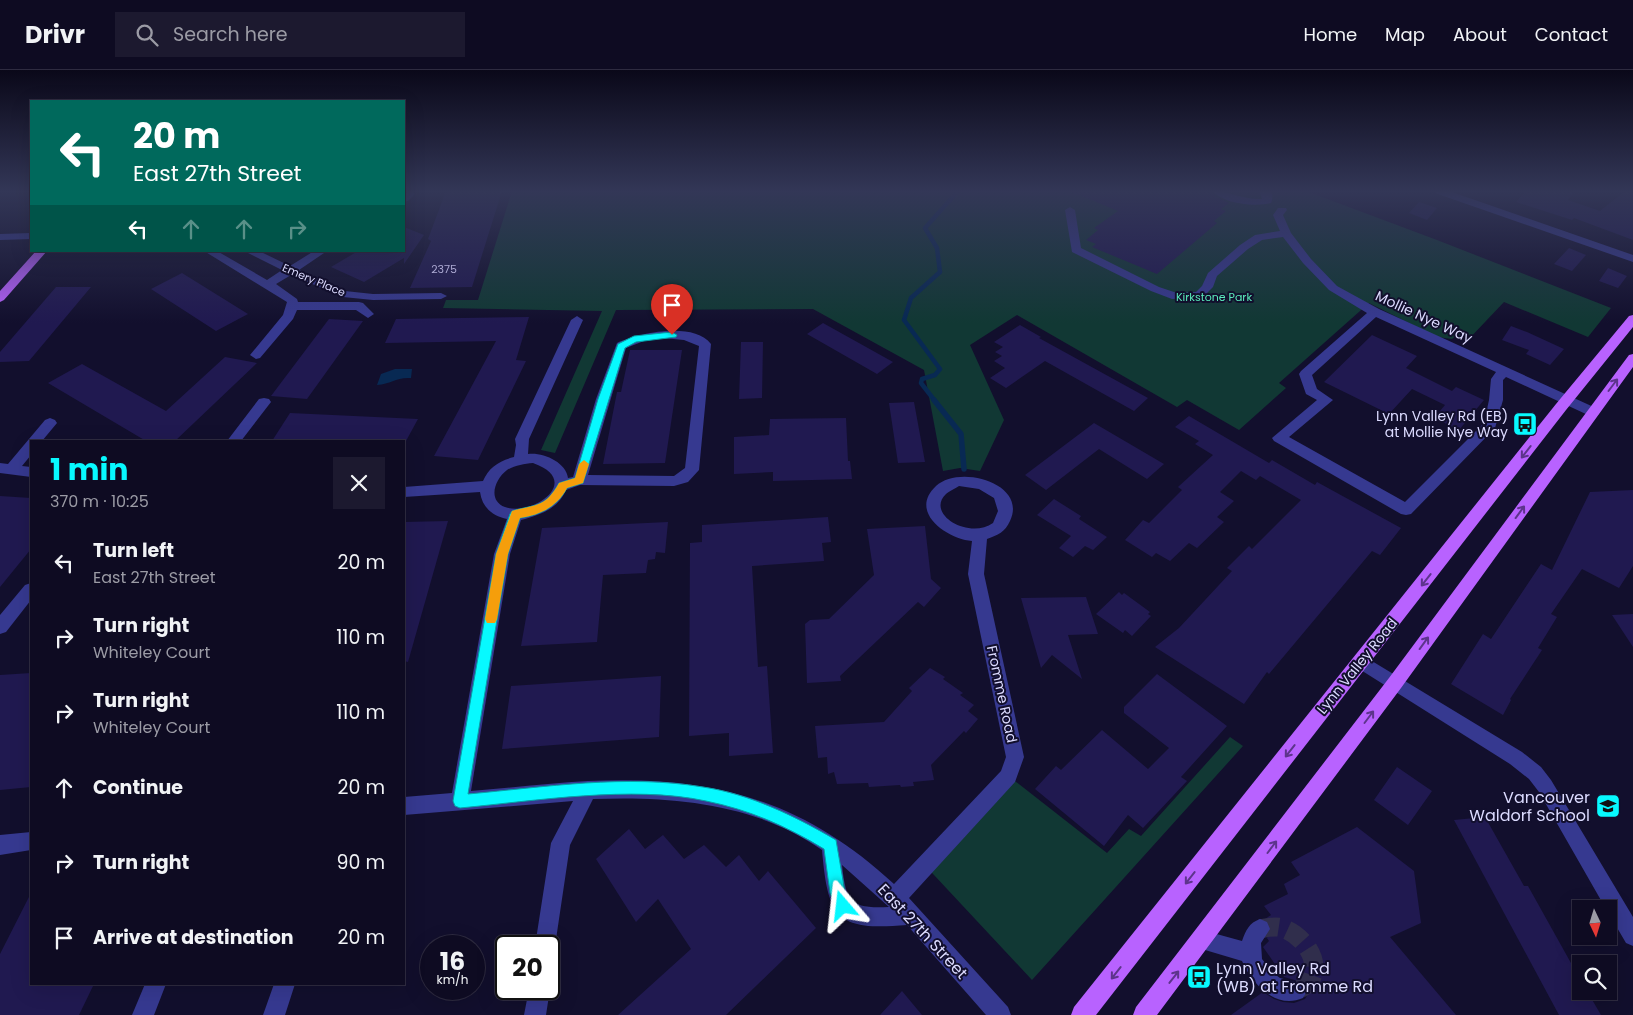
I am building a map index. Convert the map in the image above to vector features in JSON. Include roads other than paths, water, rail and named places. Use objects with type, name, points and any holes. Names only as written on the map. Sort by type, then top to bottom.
[{"type":"main road","points":[[0,298],[41,252]]},
{"type":"main road","name":"Lynn Valley Road","points":[[1082,1015],[1633,318]]},
{"type":"main road","points":[[1144,1015],[1395,683],[1633,358]]},
{"type":"street","points":[[1074,235],[1076,250],[1155,289],[1176,297],[1198,295],[1207,287],[1212,275],[1244,247],[1259,237],[1272,235]]},
{"type":"street","name":"Mollie Nye Way","points":[[1288,235],[1307,261],[1333,288],[1375,312],[1593,412]]},
{"type":"street","points":[[1565,235],[1633,259]]},
{"type":"street","points":[[0,237],[30,236]]},
{"type":"street","points":[[211,252],[268,284],[293,301],[289,316],[256,355]]},
{"type":"street","name":"Emery Place","points":[[251,252],[343,294],[373,297],[441,296]]},
{"type":"street","points":[[268,284],[320,252]]},
{"type":"street","points":[[291,306],[358,306],[368,314]]},
{"type":"street","points":[[1375,312],[1306,374],[1311,391],[1326,400],[1278,438],[1406,510],[1490,425],[1496,400],[1498,379],[1504,371]]},
{"type":"street","points":[[520,460],[522,440],[577,320]]},
{"type":"street","points":[[562,486],[579,480],[674,481],[683,478],[692,470],[705,344],[693,336],[672,335],[634,339],[621,346],[579,480]]},
{"type":"street","points":[[235,440],[264,402]]},
{"type":"street","points":[[36,440],[50,423]]},
{"type":"street","points":[[6,469],[30,447]]},
{"type":"street","points":[[534,458],[548,461],[557,466],[562,474],[562,486],[558,495],[546,506],[531,512],[506,513],[493,508],[487,500],[486,486],[492,475],[502,467],[520,460],[534,458]]},
{"type":"street","points":[[6,469],[30,472]]},
{"type":"street","points":[[957,481],[970,481],[994,490],[1002,497],[1006,506],[1006,516],[993,531],[980,535],[961,534],[944,526],[934,513],[934,498],[936,493],[945,485],[957,481]]},
{"type":"street","points":[[405,492],[486,486]]},
{"type":"street","points":[[460,801],[502,554],[516,514]]},
{"type":"street","name":"Fromme Road","points":[[895,898],[1009,776],[1015,757],[976,574],[980,535]]},
{"type":"street","points":[[0,627],[30,590]]},
{"type":"street","points":[[1362,662],[1516,758],[1535,773],[1545,786],[1633,936]]},
{"type":"street","name":"East 27th Street","points":[[405,806],[588,790],[651,788],[704,794],[765,811],[795,823],[831,845],[895,898],[1000,1015]]},
{"type":"street","points":[[547,935],[561,843],[588,790]]},
{"type":"street","points":[[0,844],[30,841]]},
{"type":"street","points":[[831,845],[837,893],[843,906],[857,914],[873,918],[911,915]]},
{"type":"street","points":[[1260,929],[1253,935],[1250,944],[1250,954],[1254,965],[1261,976],[1271,984],[1282,990],[1296,991]]},
{"type":"street","points":[[1202,940],[1250,954]]},
{"type":"street","points":[[143,1015],[155,985]]},
{"type":"street","points":[[274,1015],[284,985]]},
{"type":"street","points":[[535,1015],[537,1000]]},
{"type":"water","points":[[395,369],[412,369],[411,378],[377,385],[381,374]]},
{"type":"waterway","points":[[929,235],[937,248],[940,272],[911,298],[904,320],[940,369],[935,375],[922,379],[921,383],[935,401]]},
{"type":"waterway","points":[[934,400],[961,434],[964,469]]},
{"type":"tunnel","points":[[1260,929],[1284,928],[1306,945],[1313,960],[1313,975],[1308,983],[1296,991]]},
{"type":"place","name":"Lynn Valley Rd (EB) at Mollie Nye Way","points":[[1525,424]]},
{"type":"place","name":"Vancouver Waldorf School","points":[[1608,806]]},
{"type":"place","name":"Lynn Valley Rd (WB) at Fromme Rd","points":[[1199,977]]},
{"type":"park label","name":"Kirkstone Park","points":[[1214,297]]}]
